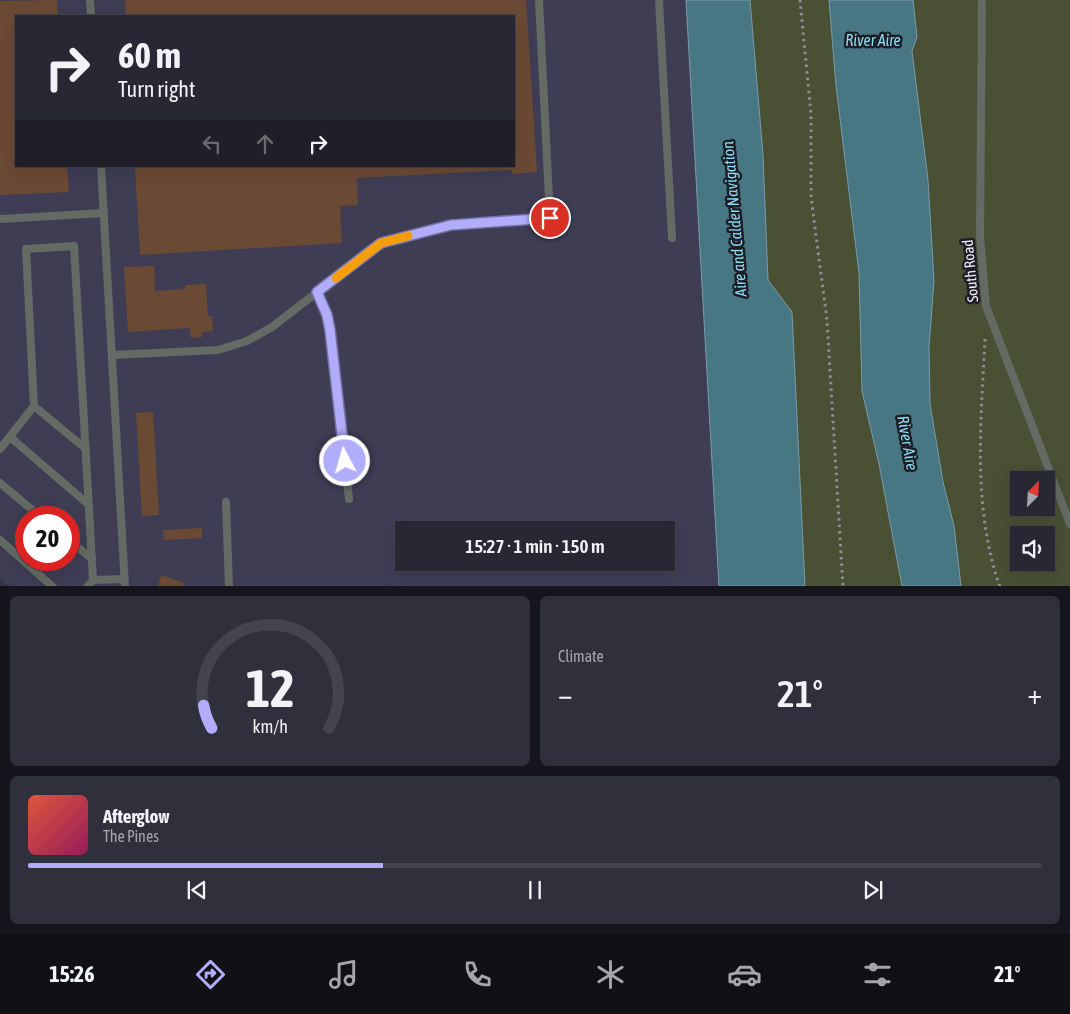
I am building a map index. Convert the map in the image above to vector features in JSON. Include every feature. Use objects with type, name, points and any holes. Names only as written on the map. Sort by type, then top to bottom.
[{"type":"lane","points":[[90,0],[91,15]]},
{"type":"lane","points":[[112,355],[218,350],[248,341],[272,327],[381,243],[451,225],[550,218],[539,0]]},
{"type":"lane","points":[[659,0],[672,238]]},
{"type":"lane","name":"South Road","points":[[982,0],[980,237],[986,306],[1070,524]]},
{"type":"lane","points":[[93,580],[124,583],[101,167]]},
{"type":"lane","points":[[0,219],[104,213]]},
{"type":"lane","points":[[0,449],[34,406],[26,249],[74,246],[93,580],[87,586]]},
{"type":"lane","points":[[317,292],[327,315],[330,330],[350,499]]},
{"type":"lane","points":[[34,406],[86,449]]},
{"type":"lane","points":[[10,437],[89,505]]},
{"type":"lane","points":[[0,483],[28,506]]},
{"type":"lane","points":[[226,502],[229,586]]},
{"type":"lane","points":[[0,540],[53,586]]},
{"type":"lane","points":[[80,549],[92,559]]},
{"type":"path","points":[[800,0],[811,114],[811,197],[827,320],[843,586]]},
{"type":"path","points":[[985,334],[980,437],[982,509],[1000,586]]},
{"type":"shaded area","points":[[0,0],[686,0],[719,586],[9,586],[0,578]]},
{"type":"green space","points":[[750,0],[829,0],[836,86],[859,273],[862,391],[879,464],[902,586],[805,586],[792,313],[768,280],[763,155]]},
{"type":"green space","points":[[913,0],[1070,0],[1070,586],[961,586],[954,526],[943,482],[930,404],[929,347],[912,51],[917,37]]},
{"type":"water","name":"Aire and Calder Navigation","points":[[686,0],[750,0],[763,155],[768,280],[792,312],[805,586],[719,586]]},
{"type":"water","name":"River Aire","points":[[829,0],[913,0],[917,37],[912,51],[928,180],[934,281],[929,347],[930,404],[943,482],[954,526],[961,586],[902,586],[879,464],[862,391],[859,273],[836,86]]},
{"type":"building","points":[[57,0],[58,15],[15,15],[15,167],[67,167],[69,192],[0,195],[0,1]]},
{"type":"building","points":[[125,0],[526,0],[537,172],[512,174],[512,170],[357,178],[358,205],[340,206],[342,243],[140,255],[135,167],[515,167],[515,15],[126,15]]},
{"type":"building","points":[[154,266],[155,291],[185,289],[185,285],[206,284],[208,316],[212,316],[213,331],[202,332],[202,337],[191,338],[190,328],[128,332],[124,267]]},
{"type":"building","points":[[153,412],[159,515],[142,516],[136,413]]},
{"type":"building","points":[[202,528],[202,538],[164,540],[163,530]]},
{"type":"building","points":[[161,575],[184,583],[183,586],[158,586]]},
{"type":"slow traffic","points":[[336,278],[381,243],[408,236]]},
{"type":"route","points":[[345,461],[330,330],[327,315],[317,292],[381,243],[451,225],[550,218]]}]
